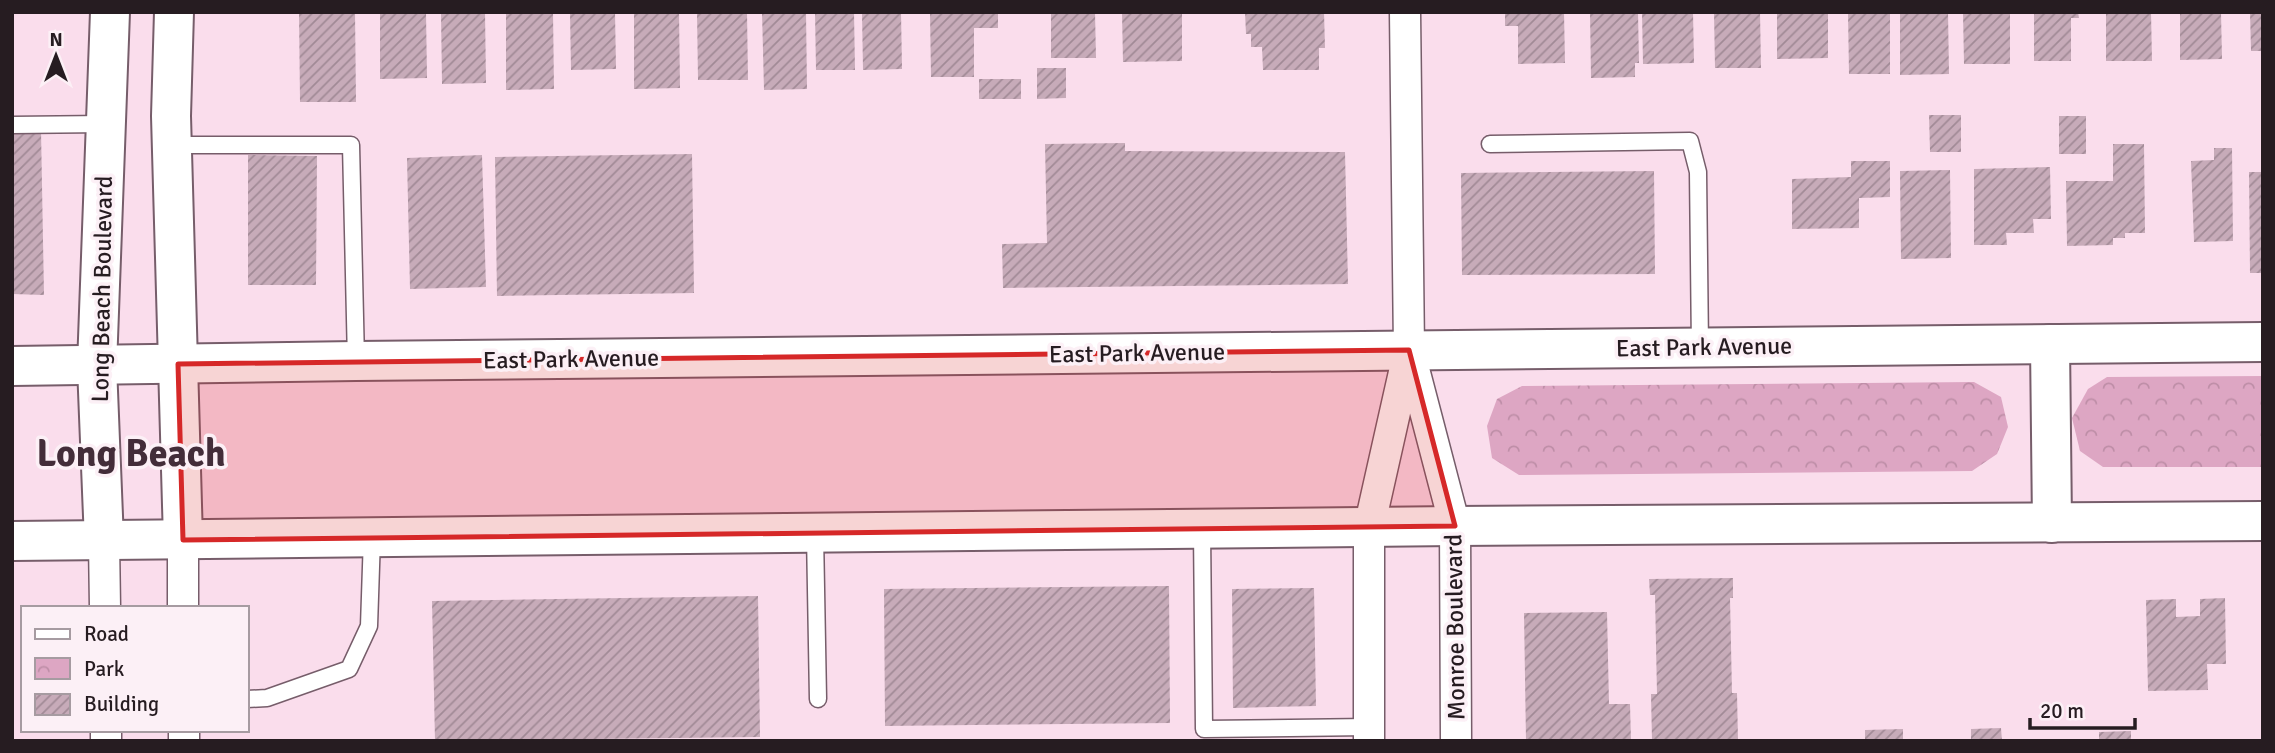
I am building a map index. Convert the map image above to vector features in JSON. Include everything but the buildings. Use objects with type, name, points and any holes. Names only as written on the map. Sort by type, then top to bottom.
[{"type":"main road","name":"Long Beach Boulevard","points":[[104,541],[97,366],[110,12]]},
{"type":"main road","points":[[174,12],[172,145],[183,540]]},
{"type":"main road","name":"East Park Avenue","points":[[12,366],[2263,342]]},
{"type":"main road","points":[[2050,344],[2052,523]]},
{"type":"main road","points":[[12,541],[1455,526],[2263,521]]},
{"type":"street","name":"Monroe Boulevard","points":[[1369,734],[1369,528],[1409,350],[1405,12]]},
{"type":"street","name":"Monroe Boulevard","points":[[1409,350],[1455,526],[1456,741]]},
{"type":"street","points":[[183,540],[183,606]]},
{"type":"street","name":"Long Beach Boulevard","points":[[104,541],[104,606]]},
{"type":"lane","points":[[12,125],[105,124]]},
{"type":"lane","points":[[1490,144],[1690,141],[1698,172],[1700,348]]},
{"type":"lane","points":[[172,145],[351,145],[356,361]]},
{"type":"lane","points":[[1202,530],[1204,729],[1369,734]]},
{"type":"lane","points":[[815,534],[818,699]]},
{"type":"lane","points":[[248,699],[267,698],[349,669],[369,626],[372,537]]},
{"type":"highlighted area","points":[[1409,350],[1455,526],[183,540],[178,364]]},
{"type":"green space","points":[[2263,376],[2263,467],[2103,467],[2080,451],[2072,418],[2088,389],[2107,377]]},
{"type":"green space","points":[[1974,382],[2001,397],[2008,427],[1997,454],[1972,471],[1519,475],[1492,458],[1487,426],[1497,399],[1522,386]]},
{"type":"district","name":"Long Beach","points":[[131,453]]}]
